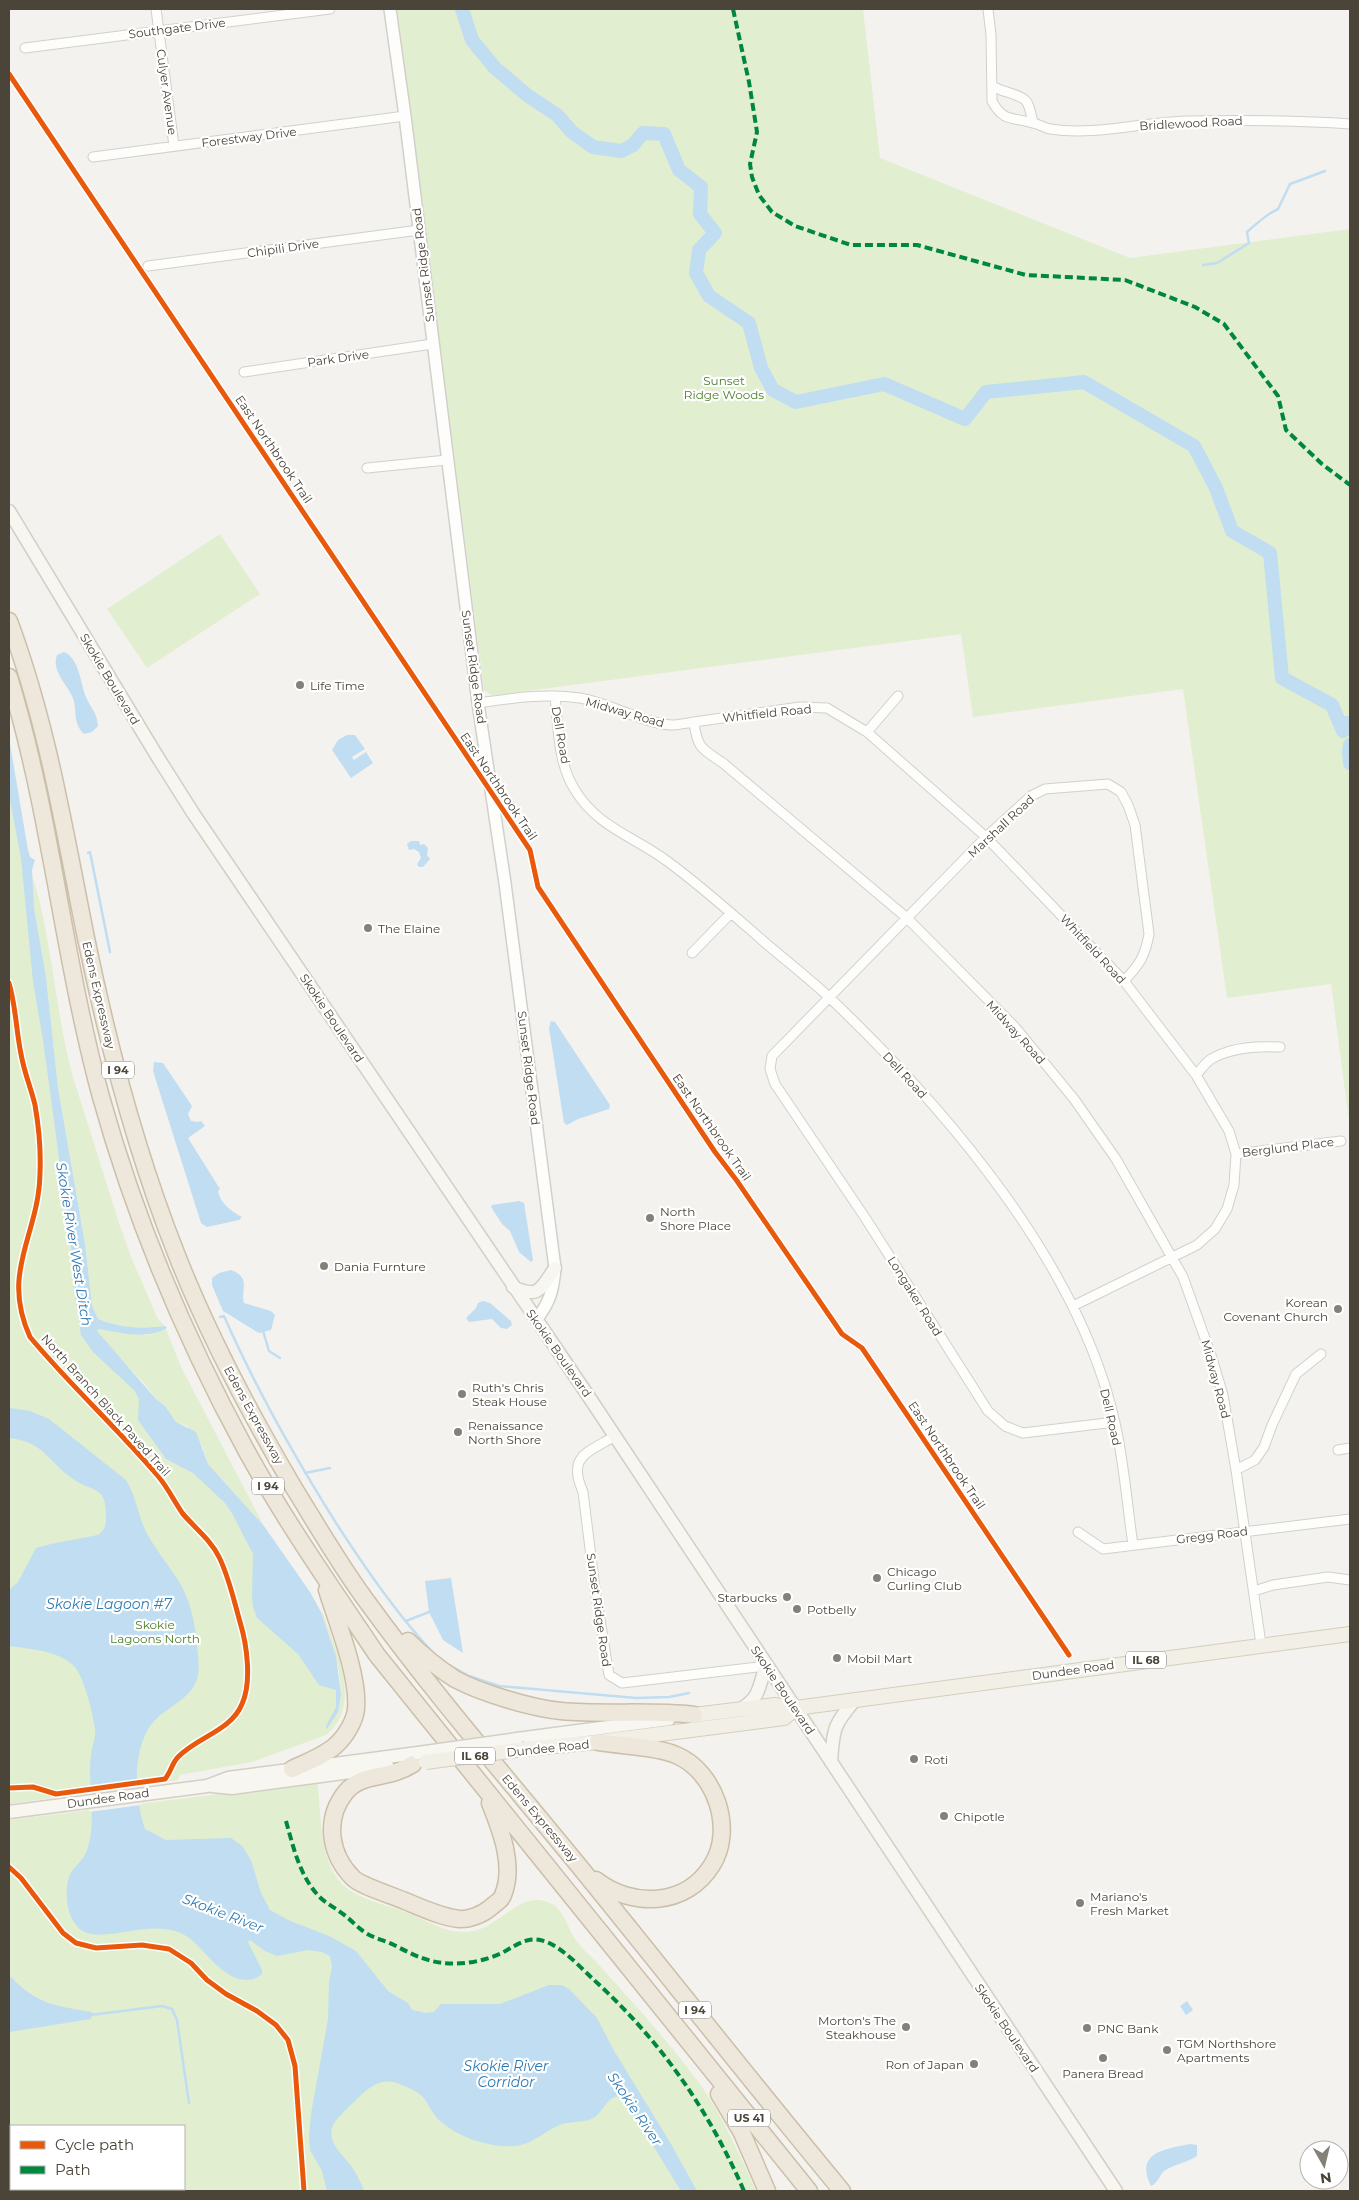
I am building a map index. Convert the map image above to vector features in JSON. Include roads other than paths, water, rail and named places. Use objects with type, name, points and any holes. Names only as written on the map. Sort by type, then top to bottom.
[{"type":"highway","name":"Edens Expressway","points":[[9,620],[40,718],[59,795],[87,944],[109,1038],[150,1183],[176,1254],[210,1334],[308,1512],[367,1602],[504,1775],[810,2153]]},
{"type":"highway","name":"Edens Expressway","points":[[9,677],[28,744],[82,1016],[101,1097],[129,1186],[162,1274],[246,1451],[323,1576],[378,1655],[691,2044]]},
{"type":"highway","points":[[292,1769],[336,1746],[346,1734],[356,1710],[352,1674],[323,1576]]},
{"type":"highway","points":[[367,1602],[426,1658],[448,1674],[507,1699],[560,1711],[667,1712],[694,1715]]},
{"type":"highway","points":[[580,1867],[606,1887],[627,1897],[654,1900],[678,1895],[697,1882],[713,1865],[720,1846],[722,1822],[716,1795],[701,1772],[677,1755],[598,1742]]},
{"type":"highway","points":[[419,1760],[396,1772],[370,1777],[345,1792],[334,1812],[331,1829],[335,1850],[342,1865],[355,1880],[430,1911],[460,1919],[484,1914],[503,1897],[508,1868],[500,1830],[485,1790]]},
{"type":"highway","name":"I 94","points":[[691,2044],[742,2133],[767,2191]]},
{"type":"highway","name":"US 41","points":[[691,2044],[809,2191]]},
{"type":"highway","points":[[810,2153],[842,2191]]},
{"type":"highway","name":"I 94","points":[[810,2153],[848,2191]]},
{"type":"main road","name":"Skokie Boulevard","points":[[9,511],[164,768],[615,1436],[1116,2191]]},
{"type":"main road","points":[[513,1287],[529,1293],[538,1291],[554,1268]]},
{"type":"main road","name":"Dundee Road","points":[[9,1812],[207,1786],[232,1788],[521,1744],[694,1715],[775,1705],[796,1708],[1261,1644],[1350,1634]]},
{"type":"main road","points":[[739,1710],[752,1702],[758,1694],[766,1666]]},
{"type":"main road","points":[[831,1762],[834,1728],[840,1716],[855,1700]]},
{"type":"main road","name":"Dundee Road","points":[[521,1744],[598,1742],[784,1718],[796,1708]]},
{"type":"main road","name":"Dundee Road","points":[[207,1786],[228,1778],[292,1769],[419,1760]]},
{"type":"street","name":"Culyer Avenue","points":[[156,9],[174,146]]},
{"type":"street","name":"Southgate Drive","points":[[24,48],[330,9]]},
{"type":"street","name":"Sunset Ridge Road","points":[[390,9],[478,703],[506,892],[554,1268],[553,1286],[548,1305],[536,1320]]},
{"type":"street","name":"Bridlewood Road","points":[[988,9],[991,35],[992,101],[997,110],[1005,117],[1033,122],[1048,129],[1099,131],[1182,121],[1270,120],[1350,124]]},
{"type":"street","points":[[992,86],[1018,94],[1026,99],[1033,122]]},
{"type":"street","name":"Forestway Drive","points":[[93,157],[405,116]]},
{"type":"street","name":"Chipili Drive","points":[[148,266],[419,230]]},
{"type":"street","name":"Park Drive","points":[[244,372],[432,344]]},
{"type":"street","points":[[367,468],[447,460]]},
{"type":"street","name":"Midway Road","points":[[478,703],[531,696],[580,698],[607,705],[653,722],[672,725],[694,722],[696,739],[703,750],[723,763],[908,918],[1015,1027],[1074,1099],[1116,1159],[1183,1277],[1211,1355],[1223,1396],[1236,1470],[1261,1644]]},
{"type":"street","name":"Dell Road","points":[[555,696],[560,744],[574,789],[606,825],[666,860],[830,998],[896,1065],[954,1129],[1008,1200],[1073,1306],[1099,1370],[1115,1422],[1133,1545]]},
{"type":"street","points":[[867,732],[898,696]]},
{"type":"street","name":"Whitfield Road","points":[[694,722],[800,707],[827,708],[867,732],[986,837],[1124,981],[1196,1075],[1230,1131],[1236,1154],[1234,1185],[1226,1209],[1215,1228],[1197,1246],[1073,1306]]},
{"type":"street","name":"Marshall Road","points":[[770,1069],[772,1056],[986,837],[1031,796],[1044,789],[1108,784],[1121,792],[1135,825],[1148,934],[1146,951],[1140,964],[1124,981]]},
{"type":"street","points":[[692,953],[731,913]]},
{"type":"street","points":[[1196,1075],[1211,1058],[1254,1046],[1280,1047]]},
{"type":"street","name":"Longaker Road","points":[[770,1069],[775,1084],[866,1219],[988,1411],[1005,1426],[1023,1433],[1115,1422]]},
{"type":"street","name":"Berglund Place","points":[[1236,1154],[1341,1141]]},
{"type":"street","points":[[1236,1470],[1255,1460],[1264,1447],[1272,1425],[1296,1374],[1321,1354]]},
{"type":"street","name":"Sunset Ridge Road","points":[[615,1436],[583,1455],[576,1469],[583,1492],[595,1589],[609,1675],[622,1683],[766,1666]]},
{"type":"street","points":[[1338,1450],[1350,1448]]},
{"type":"street","name":"Gregg Road","points":[[1078,1532],[1103,1548],[1350,1519]]},
{"type":"street","points":[[1254,1591],[1273,1585],[1328,1577],[1350,1580]]},
{"type":"water","points":[[64,652],[73,660],[79,672],[86,697],[94,711],[98,726],[92,732],[84,734],[78,726],[73,698],[58,672],[56,666],[57,655]]},
{"type":"water","points":[[347,735],[355,735],[365,749],[352,757],[354,760],[366,752],[373,763],[351,778],[332,750],[338,740]]},
{"type":"water","name":"Skokie River West Ditch","points":[[9,738],[28,850],[30,857],[35,860],[32,870],[34,908],[46,977],[58,1088],[85,1244],[92,1305],[98,1319],[106,1322],[131,1327],[165,1326],[167,1328],[159,1332],[142,1335],[99,1329],[97,1331],[156,1399],[165,1406],[176,1422],[196,1432],[208,1464],[264,1526],[310,1592],[321,1612],[336,1656],[341,1695],[338,1712],[327,1729],[326,1726],[336,1707],[336,1690],[319,1685],[298,1654],[257,1618],[252,1596],[253,1554],[233,1515],[225,1503],[193,1473],[166,1459],[138,1420],[139,1399],[134,1390],[93,1352],[81,1335],[73,1283],[74,1268],[43,1040],[33,982],[21,858],[9,795]]},
{"type":"water","points":[[411,841],[419,841],[420,845],[424,844],[428,848],[427,855],[430,859],[423,867],[419,867],[417,864],[421,858],[419,852],[414,849],[409,850],[407,844]]},
{"type":"water","points":[[551,1021],[555,1022],[610,1105],[609,1109],[578,1119],[567,1125],[564,1123],[549,1028]]},
{"type":"water","points":[[154,1062],[163,1063],[192,1106],[188,1114],[191,1121],[201,1121],[205,1126],[188,1138],[220,1189],[218,1191],[221,1199],[231,1210],[242,1217],[239,1220],[207,1227],[201,1223],[153,1071]]},
{"type":"water","points":[[519,1201],[524,1203],[533,1260],[531,1262],[519,1252],[510,1231],[502,1224],[491,1207],[492,1205]]},
{"type":"water","points":[[231,1270],[237,1273],[243,1281],[244,1303],[271,1311],[275,1315],[271,1330],[259,1333],[223,1311],[212,1285],[212,1278],[219,1273]]},
{"type":"water","points":[[483,1301],[490,1303],[511,1321],[512,1325],[507,1329],[501,1328],[492,1319],[469,1322],[466,1318],[476,1308],[478,1303]]},
{"type":"water","points":[[10,1408],[30,1411],[49,1419],[126,1480],[146,1532],[178,1580],[189,1603],[196,1636],[198,1675],[186,1696],[157,1718],[149,1728],[143,1741],[139,1755],[137,1787],[145,1829],[166,1840],[231,1838],[242,1846],[251,1860],[261,1893],[270,1910],[288,1920],[329,1936],[356,1951],[388,1991],[408,2003],[412,2010],[426,2013],[434,2012],[441,2004],[500,2004],[549,1985],[562,1985],[569,1989],[597,2018],[613,2049],[671,2144],[697,2191],[681,2191],[621,2096],[609,2100],[598,2114],[591,2119],[562,2124],[527,2143],[505,2146],[485,2143],[456,2132],[437,2118],[420,2094],[395,2082],[383,2082],[361,2095],[337,2119],[331,2131],[336,2148],[354,2170],[364,2191],[327,2191],[322,2171],[310,2150],[309,2137],[311,2114],[328,2019],[329,1981],[332,1967],[330,1956],[322,1952],[308,1950],[277,1956],[265,1951],[250,1940],[248,1942],[262,1970],[262,1974],[252,1979],[243,1980],[225,1972],[194,1942],[179,1933],[163,1929],[146,1929],[98,1935],[86,1932],[76,1925],[68,1908],[67,1887],[70,1874],[86,1853],[91,1830],[90,1767],[95,1736],[94,1722],[81,1677],[73,1665],[51,1653],[9,1646],[9,1590],[18,1582],[36,1548],[101,1533],[106,1524],[105,1505],[101,1494],[73,1479],[38,1448],[21,1440],[9,1438]]},
{"type":"water","points":[[451,1578],[463,1653],[443,1640],[429,1612],[425,1581]]},
{"type":"water","points":[[9,1975],[37,1998],[67,2008],[92,2012],[91,2019],[9,2032]]},
{"type":"water","points":[[1187,2001],[1193,2010],[1186,2015],[1180,2006]]},
{"type":"water","points":[[1190,2144],[1197,2145],[1197,2156],[1164,2171],[1151,2186],[1147,2175],[1147,2166],[1150,2159],[1155,2154],[1171,2148]]},
{"type":"waterway","points":[[462,9],[472,40],[495,68],[527,95],[557,115],[572,132],[593,147],[621,151],[633,145],[643,133],[664,134],[679,170],[701,187],[700,214],[715,233],[699,250],[696,273],[709,296],[749,323],[761,368],[773,390],[796,402],[884,384],[965,419],[986,392],[1084,382],[1194,446],[1216,488],[1232,531],[1270,553],[1282,678],[1332,705],[1343,731],[1347,723],[1350,723]]},
{"type":"waterway","points":[[1203,265],[1217,263],[1249,243],[1247,232],[1266,216],[1278,209],[1290,184],[1325,171]]},
{"type":"waterway","points":[[1350,745],[1350,763]]},
{"type":"waterway","points":[[88,853],[90,852],[110,952]]},
{"type":"waterway","points":[[220,1317],[224,1316],[276,1422],[336,1523],[371,1575],[422,1641],[436,1656]]},
{"type":"waterway","points":[[263,1331],[269,1351],[280,1358]]},
{"type":"waterway","points":[[305,1473],[330,1468]]},
{"type":"waterway","points":[[406,1621],[429,1612]]},
{"type":"waterway","points":[[449,1665],[469,1676],[499,1686],[636,1698],[669,1697],[689,1693]]},
{"type":"waterway","points":[[90,2015],[162,2006],[172,2009],[177,2020],[189,2103]]},
{"type":"place","name":"Life Time","points":[[300,685]]},
{"type":"place","name":"The Elaine","points":[[368,928]]},
{"type":"place","name":"North Shore Place","points":[[650,1218]]},
{"type":"place","name":"Dania Furnture","points":[[324,1266]]},
{"type":"place","name":"Korean Covenant Church","points":[[1338,1309]]},
{"type":"place","name":"Ruth's Chris Steak House","points":[[462,1394]]},
{"type":"place","name":"Renaissance North Shore","points":[[458,1432]]},
{"type":"place","name":"Chicago Curling Club","points":[[877,1578]]},
{"type":"place","name":"Starbucks","points":[[787,1597]]},
{"type":"place","name":"Potbelly","points":[[797,1609]]},
{"type":"place","name":"Mobil Mart","points":[[837,1658]]},
{"type":"place","name":"Roti","points":[[914,1759]]},
{"type":"place","name":"Chipotle","points":[[944,1816]]},
{"type":"place","name":"Mariano's Fresh Market","points":[[1080,1903]]},
{"type":"place","name":"Morton's The Steakhouse","points":[[906,2027]]},
{"type":"place","name":"PNC Bank","points":[[1087,2028]]},
{"type":"place","name":"TGM Northshore Apartments","points":[[1167,2050]]},
{"type":"place","name":"Panera Bread","points":[[1103,2058]]},
{"type":"place","name":"Ron of Japan","points":[[974,2064]]},
{"type":"park label","name":"Sunset Ridge Woods","points":[[724,387]]},
{"type":"park label","name":"Skokie Lagoons North","points":[[155,1631]]},
{"type":"water label","name":"Skokie Lagoon #7","points":[[109,1604]]},
{"type":"water label","name":"Skokie River","points":[[223,1913]]},
{"type":"water label","name":"Skokie River Corridor","points":[[506,2074]]},
{"type":"water label","name":"Skokie River","points":[[635,2109]]}]
